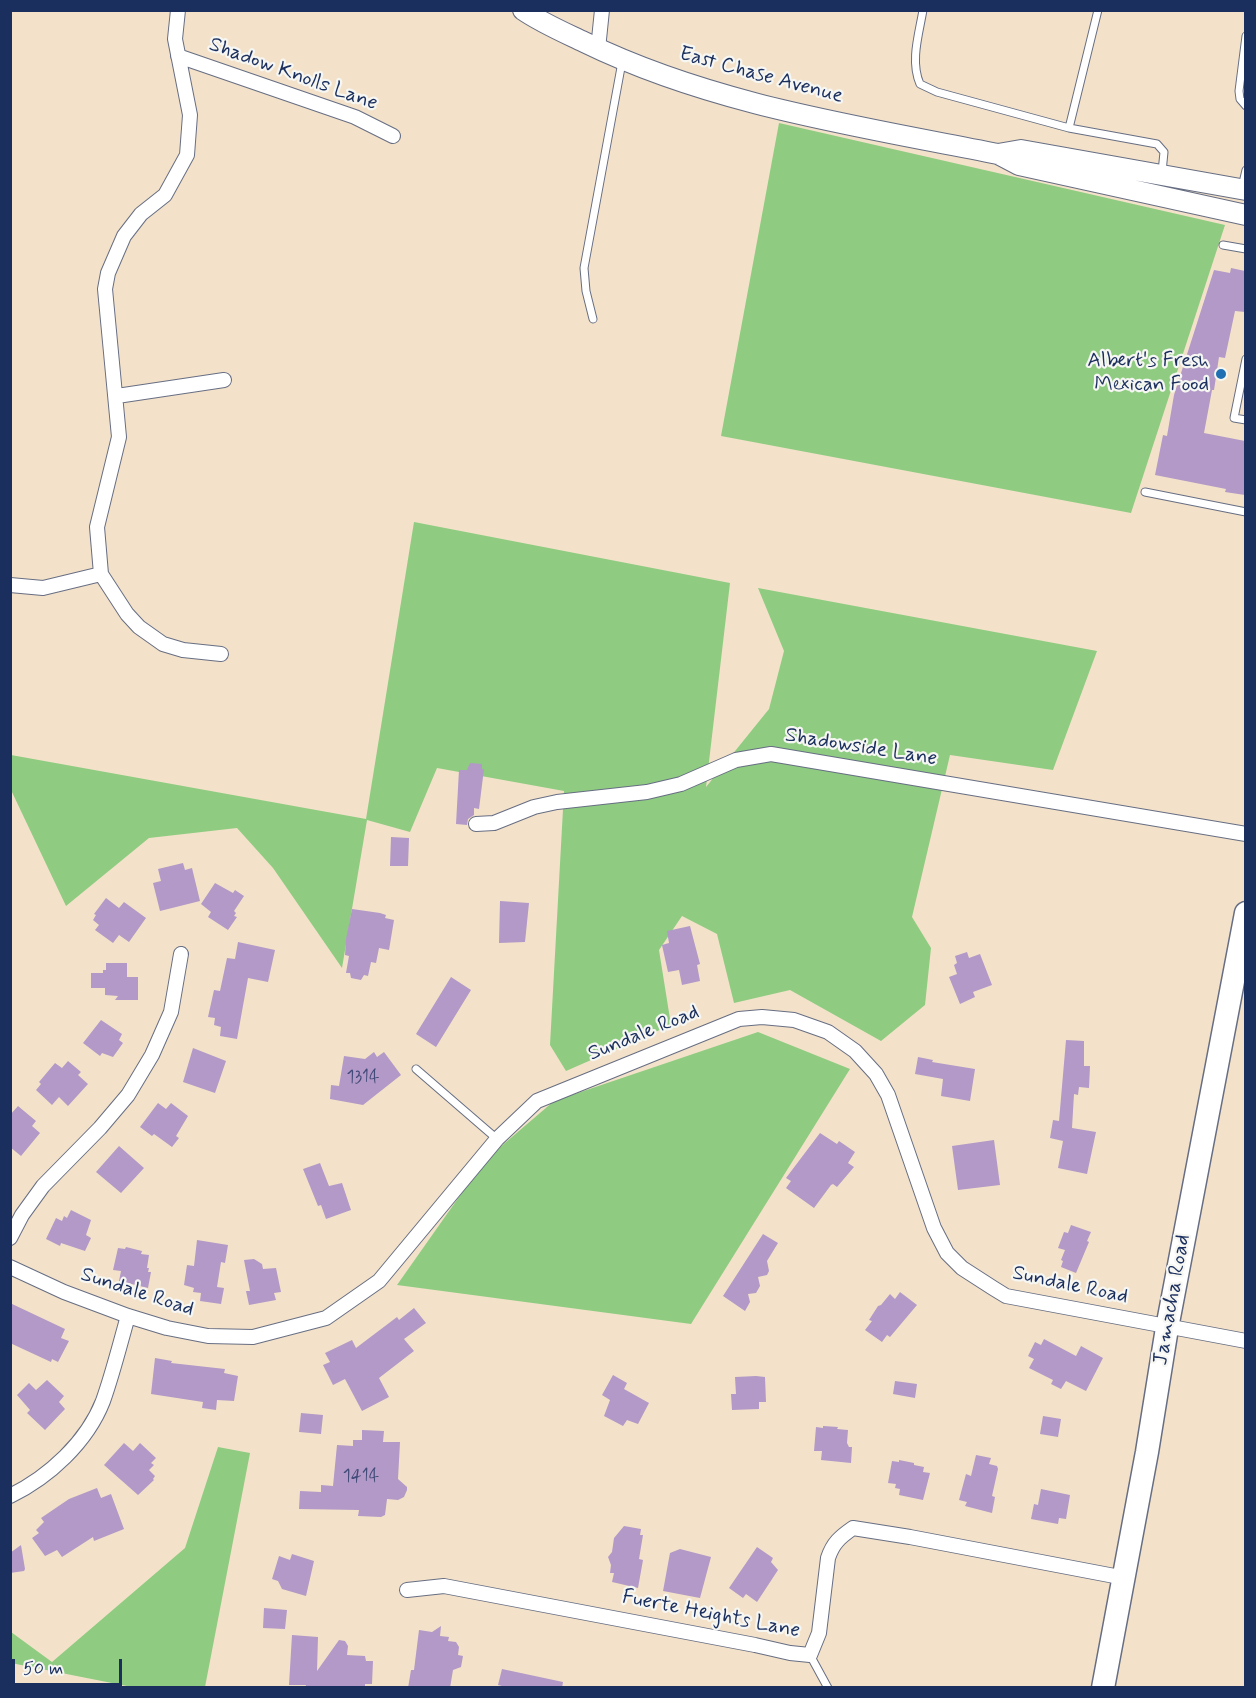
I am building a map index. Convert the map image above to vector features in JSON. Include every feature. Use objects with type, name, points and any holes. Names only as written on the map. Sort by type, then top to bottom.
[{"type":"main road","name":"East Chase Avenue","points":[[523,10],[536,19],[622,60],[769,108],[998,154],[1019,165],[1245,215]]},
{"type":"main road","name":"East Chase Avenue","points":[[998,154],[1022,150],[1244,190]]},
{"type":"main road","name":"Jamacha Road","points":[[1103,1688],[1125,1578],[1167,1328],[1245,912]]},
{"type":"street","points":[[178,10],[175,39],[190,115],[187,154],[165,195],[141,214],[124,236],[108,273],[105,289],[117,396],[119,437],[97,527],[101,574],[127,614],[139,627],[163,644],[183,650],[221,654]]},
{"type":"street","points":[[598,49],[602,10]]},
{"type":"street","name":"Shadow Knolls Lane","points":[[178,56],[346,114],[393,136]]},
{"type":"street","points":[[117,396],[224,380]]},
{"type":"street","points":[[10,585],[43,588],[101,574]]},
{"type":"street","name":"Shadowside Lane","points":[[476,824],[494,823],[534,807],[557,802],[647,792],[681,784],[736,760],[771,754],[1245,834]]},
{"type":"street","points":[[10,1238],[22,1215],[43,1186],[100,1128],[128,1095],[147,1063],[171,1012],[181,954]]},
{"type":"street","name":"Sundale Road","points":[[10,1267],[64,1292],[128,1316],[167,1328],[208,1336],[253,1336],[326,1318],[379,1281],[497,1139],[537,1101],[739,1019],[782,1018],[828,1032],[855,1051],[876,1074],[888,1095],[934,1228],[947,1253],[962,1268],[1006,1296],[1245,1341]]},
{"type":"street","points":[[10,1496],[38,1480],[53,1468],[67,1455],[88,1427],[102,1402],[128,1316]]},
{"type":"street","name":"Fuerte Heights Lane","points":[[407,1590],[444,1586],[810,1655],[819,1633],[828,1558],[839,1537],[852,1528],[1125,1578]]},
{"type":"lane","points":[[923,10],[915,59],[920,84],[937,92],[1068,128],[1157,144],[1164,152],[1162,174]]},
{"type":"lane","points":[[1068,128],[1098,10]]},
{"type":"lane","points":[[1245,36],[1239,91],[1240,99],[1245,106]]},
{"type":"lane","points":[[593,319],[586,291],[584,268],[622,60]]},
{"type":"lane","points":[[1244,190],[1245,170]]},
{"type":"lane","points":[[1223,245],[1245,249]]},
{"type":"lane","points":[[1245,358],[1234,418],[1245,420]]},
{"type":"lane","points":[[1144,492],[1245,512]]},
{"type":"lane","points":[[416,1069],[497,1139]]},
{"type":"lane","points":[[810,1655],[828,1688]]},
{"type":"green space","points":[[779,123],[1225,225],[1131,513],[721,436]]},
{"type":"green space","points":[[414,522],[730,583],[706,787],[769,709],[784,651],[758,588],[1097,651],[1053,770],[950,755],[912,917],[931,948],[925,1005],[881,1041],[790,990],[734,1003],[717,934],[682,916],[659,950],[671,1025],[566,1071],[550,1045],[564,791],[437,768],[410,832],[367,820],[342,968],[273,868],[237,828],[149,838],[66,906],[11,790],[11,755],[366,819]]},
{"type":"green space","points":[[758,1032],[850,1069],[691,1324],[397,1285],[485,1160],[554,1101]]},
{"type":"green space","points":[[218,1447],[250,1453],[205,1687],[132,1687],[11,1663],[11,1632],[52,1662],[185,1548]]},
{"type":"building","points":[[1231,268],[1245,271],[1245,312],[1235,311],[1225,358],[1219,357],[1204,433],[1245,441],[1245,495],[1155,475],[1163,435],[1167,436],[1174,395],[1214,270],[1230,273]]},
{"type":"building","points":[[470,763],[482,764],[482,769],[484,769],[479,809],[474,808],[474,815],[468,819],[467,825],[456,824],[459,770],[467,770]]},
{"type":"building","points":[[391,837],[409,838],[408,866],[390,866]]},
{"type":"building","points":[[183,863],[185,870],[192,868],[200,901],[160,911],[153,883],[161,881],[158,869]]},
{"type":"building","points":[[215,883],[244,896],[234,911],[236,913],[234,916],[237,917],[228,930],[208,917],[211,912],[201,904]]},
{"type":"building","points":[[106,898],[119,908],[124,902],[146,918],[129,942],[119,935],[113,943],[95,930],[99,925],[93,920],[96,915],[94,914]]},
{"type":"building","points":[[500,901],[529,903],[525,942],[499,943]]},
{"type":"building","points":[[352,909],[380,913],[386,915],[385,918],[394,920],[389,950],[379,948],[376,963],[371,962],[368,976],[364,975],[361,980],[351,978],[350,973],[346,973],[349,956],[345,955],[346,939]]},
{"type":"building","points":[[690,926],[700,964],[697,965],[700,981],[682,985],[679,970],[668,972],[662,945],[669,943],[667,931]]},
{"type":"building","points":[[238,942],[275,950],[268,982],[248,978],[237,1039],[220,1036],[221,1027],[214,1025],[215,1018],[208,1017],[214,990],[220,991],[227,958],[235,959]]},
{"type":"building","points":[[967,952],[969,958],[980,954],[992,985],[973,992],[975,997],[960,1004],[949,977],[957,974],[954,965],[957,963],[955,956]]},
{"type":"building","points":[[106,963],[127,963],[127,977],[138,977],[138,1000],[115,1000],[118,996],[105,995],[105,988],[91,988],[91,973],[103,973],[103,970],[106,970]]},
{"type":"building","points":[[451,977],[471,990],[436,1047],[416,1034]]},
{"type":"building","points":[[101,1020],[122,1034],[119,1040],[123,1043],[113,1057],[102,1053],[100,1056],[83,1043]]},
{"type":"building","points":[[1066,1040],[1084,1041],[1084,1066],[1090,1066],[1089,1088],[1079,1087],[1078,1095],[1074,1094],[1072,1128],[1096,1132],[1087,1174],[1058,1168],[1063,1141],[1050,1138],[1053,1120],[1059,1121]]},
{"type":"building","points":[[193,1048],[226,1061],[215,1093],[183,1082]]},
{"type":"building","points":[[374,1052],[377,1057],[384,1052],[401,1075],[363,1105],[330,1099],[331,1085],[339,1086],[344,1056],[365,1059]]},
{"type":"building","points":[[918,1057],[933,1060],[932,1062],[975,1069],[970,1101],[941,1096],[943,1079],[915,1074]]},
{"type":"building","points":[[68,1061],[81,1072],[78,1075],[88,1084],[68,1106],[59,1097],[52,1105],[36,1090],[41,1084],[39,1082],[55,1063],[62,1068]]},
{"type":"building","points":[[158,1103],[166,1109],[171,1103],[188,1116],[176,1136],[179,1138],[172,1147],[140,1127]]},
{"type":"building","points":[[18,1106],[36,1121],[32,1126],[40,1133],[21,1156],[10,1147],[10,1115]]},
{"type":"building","points":[[820,1133],[837,1144],[839,1141],[855,1152],[848,1163],[854,1167],[837,1187],[831,1185],[814,1208],[786,1188],[791,1181],[786,1178]]},
{"type":"building","points":[[994,1140],[1000,1185],[958,1190],[952,1146]]},
{"type":"building","points":[[119,1146],[144,1168],[121,1193],[96,1172]]},
{"type":"building","points":[[320,1163],[329,1186],[342,1183],[351,1210],[326,1219],[321,1205],[318,1206],[303,1169]]},
{"type":"building","points":[[71,1210],[91,1220],[86,1235],[91,1238],[85,1251],[61,1243],[60,1246],[46,1239],[56,1218],[62,1221],[64,1216],[67,1218]]},
{"type":"building","points":[[1071,1225],[1091,1232],[1076,1273],[1061,1267],[1065,1250],[1058,1248],[1064,1232],[1068,1233]]},
{"type":"building","points":[[763,1234],[778,1243],[767,1261],[769,1271],[767,1275],[758,1277],[760,1286],[756,1293],[748,1294],[750,1302],[745,1311],[723,1296]]},
{"type":"building","points":[[197,1240],[228,1245],[225,1263],[221,1262],[217,1287],[224,1288],[221,1304],[200,1301],[201,1293],[193,1292],[194,1288],[184,1285],[187,1265],[194,1266]]},
{"type":"building","points":[[126,1247],[149,1255],[147,1268],[149,1268],[148,1272],[151,1272],[148,1288],[119,1281],[121,1271],[113,1270],[118,1248],[125,1249]]},
{"type":"building","points":[[254,1259],[262,1264],[263,1269],[276,1268],[281,1292],[274,1293],[276,1300],[249,1305],[246,1291],[250,1291],[244,1260]]},
{"type":"building","points":[[900,1292],[917,1305],[890,1337],[887,1335],[882,1342],[865,1330],[872,1321],[869,1320],[878,1306],[890,1294],[895,1299]]},
{"type":"building","points":[[10,1303],[65,1329],[61,1338],[69,1341],[58,1362],[52,1359],[51,1362],[10,1343]]},
{"type":"building","points":[[414,1308],[426,1323],[404,1339],[414,1351],[379,1378],[389,1397],[362,1411],[345,1379],[333,1385],[323,1365],[330,1362],[325,1353],[352,1340],[356,1348],[397,1317],[399,1320]]},
{"type":"building","points":[[1044,1339],[1076,1356],[1081,1346],[1103,1358],[1086,1391],[1066,1381],[1061,1389],[1051,1384],[1053,1380],[1029,1368],[1034,1359],[1028,1356],[1035,1342],[1041,1345]]},
{"type":"building","points":[[155,1358],[172,1361],[171,1363],[225,1369],[224,1373],[238,1376],[234,1401],[217,1400],[216,1410],[202,1408],[203,1402],[151,1394]]},
{"type":"building","points":[[613,1375],[627,1383],[624,1389],[649,1403],[638,1424],[627,1420],[623,1426],[604,1416],[610,1400],[602,1395]]},
{"type":"building","points":[[735,1377],[765,1377],[766,1402],[759,1402],[759,1409],[732,1410],[731,1394],[736,1394]]},
{"type":"building","points":[[47,1380],[64,1396],[59,1402],[65,1409],[45,1430],[27,1413],[30,1410],[17,1395],[29,1383],[36,1390]]},
{"type":"building","points":[[895,1381],[917,1384],[915,1398],[893,1394]]},
{"type":"building","points":[[301,1413],[323,1415],[321,1434],[299,1432]]},
{"type":"building","points":[[1043,1416],[1061,1419],[1058,1437],[1040,1434]]},
{"type":"building","points":[[823,1426],[848,1430],[847,1443],[849,1447],[852,1447],[851,1463],[821,1460],[822,1451],[814,1451],[816,1427],[823,1428]]},
{"type":"building","points":[[362,1430],[384,1431],[383,1442],[400,1442],[398,1479],[407,1487],[404,1497],[398,1500],[387,1499],[385,1515],[381,1517],[358,1516],[359,1510],[299,1509],[300,1491],[321,1492],[321,1485],[333,1486],[337,1445],[353,1446],[353,1440],[362,1440]]},
{"type":"building","points":[[124,1443],[133,1451],[140,1443],[156,1458],[149,1470],[155,1476],[154,1480],[138,1495],[104,1465]]},
{"type":"building","points":[[976,1455],[991,1458],[989,1464],[997,1466],[998,1469],[992,1496],[995,1497],[992,1513],[965,1506],[967,1502],[959,1500],[966,1474],[971,1476]]},
{"type":"building","points":[[899,1460],[924,1467],[923,1472],[930,1473],[923,1500],[899,1495],[900,1489],[895,1488],[896,1484],[888,1483],[892,1461],[899,1462]]},
{"type":"building","points":[[97,1488],[101,1498],[111,1494],[124,1529],[94,1541],[93,1537],[62,1557],[57,1550],[45,1556],[32,1538],[39,1533],[36,1530],[44,1522],[41,1518],[69,1499]]},
{"type":"building","points":[[1041,1489],[1070,1495],[1066,1519],[1059,1518],[1058,1524],[1031,1519],[1034,1504],[1038,1505]]},
{"type":"building","points":[[624,1526],[641,1529],[640,1535],[643,1535],[639,1559],[643,1560],[638,1588],[612,1582],[614,1573],[610,1573],[611,1565],[608,1557],[612,1552],[614,1538]]},
{"type":"building","points":[[21,1545],[25,1569],[10,1573],[10,1553]]},
{"type":"building","points":[[757,1547],[773,1558],[771,1562],[778,1570],[757,1602],[746,1594],[743,1598],[729,1588]]},
{"type":"building","points":[[680,1549],[711,1557],[700,1598],[663,1591],[670,1553]]},
{"type":"building","points":[[292,1554],[314,1561],[306,1596],[282,1589],[278,1581],[272,1579],[279,1556],[290,1560]]},
{"type":"building","points":[[264,1608],[287,1610],[285,1629],[263,1628]]},
{"type":"building","points":[[441,1626],[440,1636],[449,1637],[448,1641],[456,1642],[459,1647],[458,1655],[463,1656],[461,1667],[453,1670],[450,1688],[408,1688],[411,1670],[414,1670],[419,1630],[432,1632]]},
{"type":"building","points":[[292,1635],[318,1637],[317,1671],[339,1640],[345,1641],[348,1646],[347,1655],[365,1656],[366,1661],[373,1661],[372,1684],[365,1684],[365,1688],[305,1688],[306,1685],[289,1685]]},
{"type":"building","points":[[502,1669],[563,1682],[562,1688],[510,1688],[498,1685]]},
{"type":"place","name":"Albert's Fresh Mexican Food","points":[[1221,374]]}]
